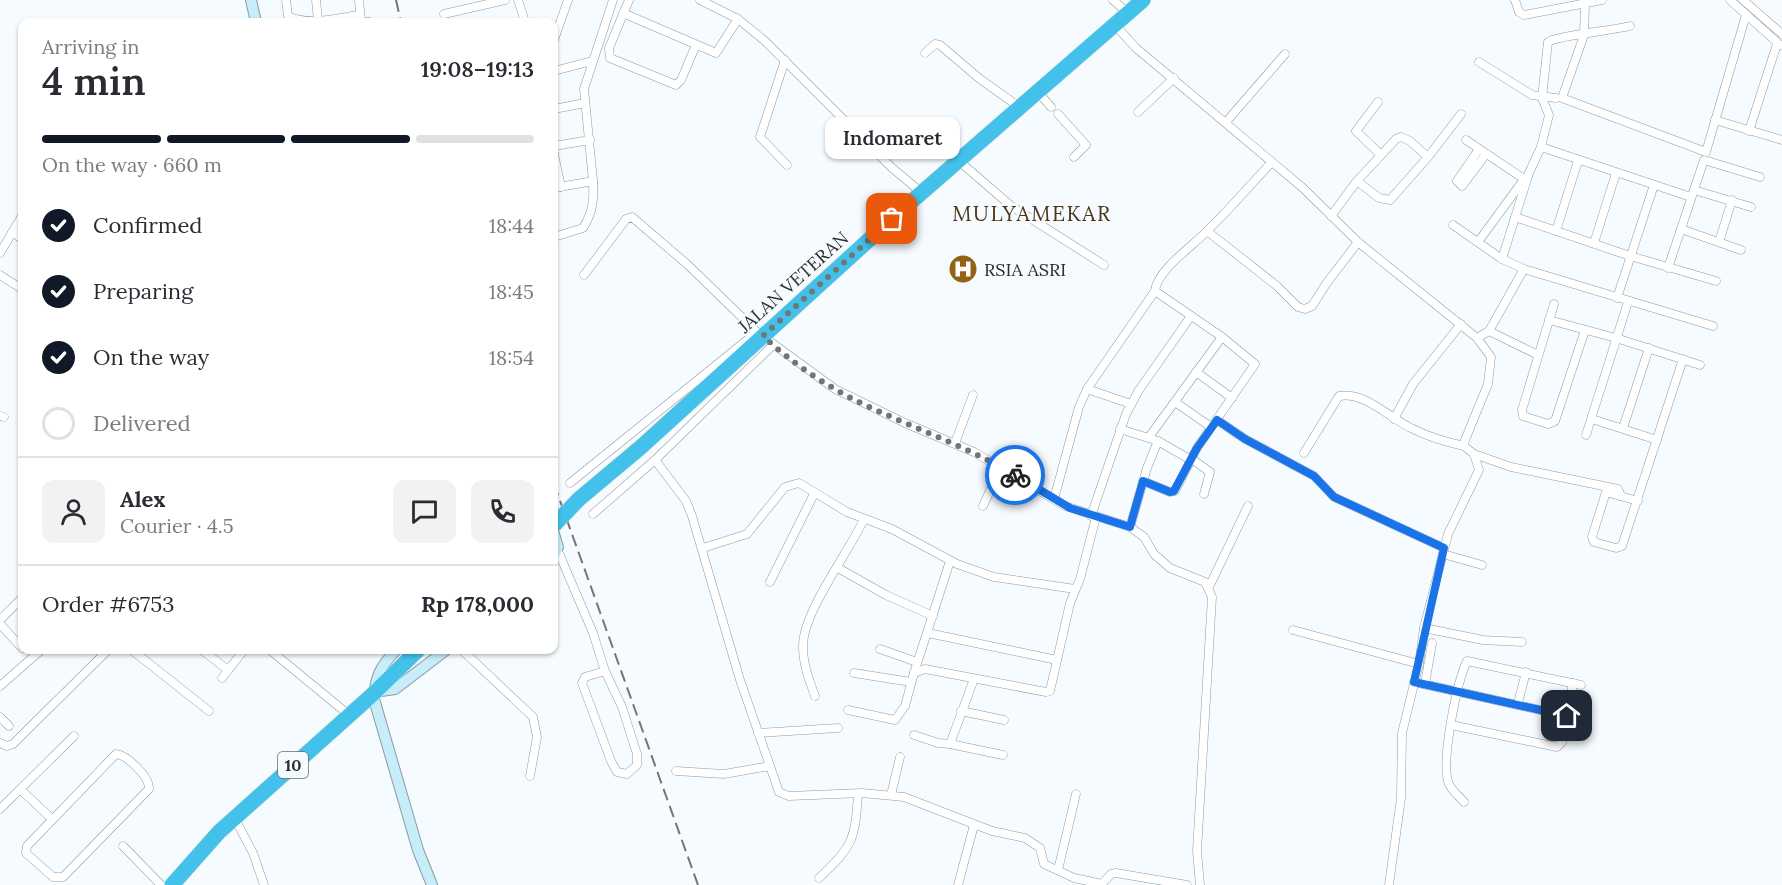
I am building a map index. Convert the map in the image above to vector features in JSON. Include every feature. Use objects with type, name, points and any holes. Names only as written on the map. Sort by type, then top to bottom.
[{"type":"highway","name":"JALAN VETERAN","points":[[558,521],[579,499],[764,338],[1018,106],[1038,92],[1143,0]]},
{"type":"highway","name":"10","points":[[172,885],[207,845],[414,654]]},
{"type":"street","points":[[251,0],[255,18]]},
{"type":"street","points":[[286,0],[288,16],[296,18]]},
{"type":"street","points":[[316,0],[318,18]]},
{"type":"street","points":[[359,0],[360,18]]},
{"type":"street","points":[[444,14],[506,0]]},
{"type":"street","points":[[518,0],[524,18]]},
{"type":"street","points":[[558,29],[568,0]]},
{"type":"street","points":[[558,236],[583,228],[594,205],[584,89],[614,0]]},
{"type":"street","points":[[629,0],[608,51],[610,58],[676,85],[681,80],[696,45]]},
{"type":"street","points":[[700,0],[738,19],[785,60],[891,167],[922,193]]},
{"type":"street","points":[[1113,0],[1128,13]]},
{"type":"street","points":[[1515,0],[1519,12],[1524,15],[1602,0]]},
{"type":"street","points":[[1730,0],[1780,45],[1749,131]]},
{"type":"street","points":[[1744,0],[1782,34]]},
{"type":"street","points":[[1585,4],[1584,35],[1562,98],[1706,152],[1746,15]]},
{"type":"street","points":[[623,13],[716,53],[738,19]]},
{"type":"street","points":[[334,18],[359,15]]},
{"type":"street","points":[[1115,25],[1136,48],[1272,162],[1358,242],[1477,338],[1491,357],[1492,368],[1464,446]]},
{"type":"street","points":[[1478,242],[1526,176],[1541,147],[1549,115],[1542,98],[1548,42],[1554,38],[1630,26]]},
{"type":"street","points":[[925,53],[935,44],[940,45],[980,79],[1018,106]]},
{"type":"street","points":[[1226,122],[1285,54]]},
{"type":"street","points":[[785,60],[760,137],[787,165]]},
{"type":"street","points":[[558,70],[592,61]]},
{"type":"street","points":[[1479,62],[1532,95],[1556,98]]},
{"type":"street","points":[[1137,112],[1174,78]]},
{"type":"street","points":[[1038,92],[1051,107]]},
{"type":"street","points":[[1378,102],[1356,131],[1381,155]]},
{"type":"street","points":[[558,108],[585,103]]},
{"type":"street","points":[[1058,114],[1086,145],[1074,157]]},
{"type":"street","points":[[1358,181],[1379,198],[1389,200],[1428,157],[1461,114]]},
{"type":"street","points":[[1715,120],[1782,140]]},
{"type":"street","points":[[1331,216],[1381,155],[1401,137],[1428,157]]},
{"type":"street","points":[[558,145],[590,140]]},
{"type":"street","points":[[1466,140],[1526,176]]},
{"type":"street","points":[[1541,147],[1654,185],[1732,200],[1751,207]]},
{"type":"street","points":[[959,160],[1011,206],[1104,265]]},
{"type":"street","points":[[1668,267],[1704,160],[1760,177]]},
{"type":"street","points":[[1556,231],[1578,161]]},
{"type":"street","points":[[1054,499],[1079,407],[1087,389],[1171,265],[1208,231],[1272,162]]},
{"type":"street","points":[[1594,243],[1616,173]]},
{"type":"street","points":[[1502,259],[1526,176]]},
{"type":"street","points":[[558,188],[593,181]]},
{"type":"street","points":[[1617,298],[1654,185]]},
{"type":"street","points":[[1719,242],[1732,200]]},
{"type":"street","points":[[584,275],[626,219],[632,217],[688,265],[764,338],[835,390],[905,423],[955,443],[1054,499],[1093,516],[1130,527],[1144,537],[1154,554],[1170,568],[1200,579],[1209,587],[1212,597],[1197,851],[1200,885]]},
{"type":"street","points":[[1515,218],[1630,256],[1716,281]]},
{"type":"street","points":[[0,253],[18,222]]},
{"type":"street","points":[[1453,225],[1502,259],[1524,269],[1713,326]]},
{"type":"street","points":[[1681,229],[1741,250]]},
{"type":"street","points":[[1208,231],[1277,286],[1299,308],[1305,309],[1312,306],[1358,242]]},
{"type":"street","points":[[12,232],[18,236]]},
{"type":"street","points":[[1477,338],[1489,331],[1524,269]]},
{"type":"street","points":[[0,275],[18,286]]},
{"type":"street","points":[[1143,481],[1173,492],[1211,427],[1255,362],[1155,291]]},
{"type":"street","points":[[1586,435],[1628,302]]},
{"type":"street","points":[[1554,304],[1522,414],[1551,424],[1555,421],[1585,330]]},
{"type":"street","points":[[914,673],[925,669],[974,680],[1048,692],[1075,589],[1080,579],[1093,516],[1120,429],[1131,404],[1191,316]]},
{"type":"street","points":[[1549,320],[1616,338],[1700,365]]},
{"type":"street","points":[[1394,419],[1413,384],[1461,324]]},
{"type":"street","points":[[1489,331],[1539,354]]},
{"type":"street","points":[[1149,437],[1222,337]]},
{"type":"street","points":[[593,514],[655,460],[764,338]]},
{"type":"street","points":[[570,483],[764,338]]},
{"type":"street","points":[[1623,428],[1649,348]]},
{"type":"street","points":[[1638,501],[1608,492],[1604,495],[1592,537],[1594,542],[1621,548],[1638,501],[1683,359]]},
{"type":"street","points":[[1196,372],[1232,398]]},
{"type":"street","points":[[1087,389],[1131,404]]},
{"type":"street","points":[[955,443],[973,395]]},
{"type":"street","points":[[1304,453],[1339,396],[1360,398],[1433,439],[1464,446],[1474,454],[1511,468],[1618,489],[1621,496]]},
{"type":"street","points":[[1174,402],[1211,427]]},
{"type":"street","points":[[1592,419],[1658,440]]},
{"type":"street","points":[[1217,420],[1245,439],[1314,476],[1334,497],[1444,551],[1482,565]]},
{"type":"street","points":[[1120,429],[1158,441],[1210,472],[1204,494]]},
{"type":"street","points":[[1130,527],[1143,481],[1158,441]]},
{"type":"street","points":[[1389,885],[1401,798],[1402,733],[1419,664],[1424,628],[1444,551],[1458,510],[1479,470],[1474,454]]},
{"type":"street","points":[[655,460],[686,501],[703,548],[740,680],[768,767],[779,792],[783,795],[891,795],[948,812],[974,825],[1026,838],[1040,848],[1044,864],[1074,881],[1102,884],[1116,873],[1187,885]]},
{"type":"street","points":[[983,506],[1001,467]]},
{"type":"street","points":[[703,548],[747,534],[785,487],[799,483],[814,494],[864,519],[898,532],[950,561],[994,577],[1075,589]]},
{"type":"street","points":[[770,582],[814,494]]},
{"type":"street","points":[[1209,587],[1248,506]]},
{"type":"street","points":[[815,696],[806,670],[802,645],[810,617],[864,519]]},
{"type":"street","points":[[558,557],[593,633],[605,671],[622,707],[637,754],[637,765],[627,774],[617,772],[611,761],[582,683],[585,677],[605,671]]},
{"type":"street","points":[[848,710],[895,720],[905,706],[950,561]]},
{"type":"street","points":[[838,568],[886,595],[933,616]]},
{"type":"street","points":[[18,602],[0,622],[18,643]]},
{"type":"street","points":[[1424,628],[1483,640],[1522,642]]},
{"type":"street","points":[[1293,630],[1419,664]]},
{"type":"street","points":[[928,633],[1057,660]]},
{"type":"street","points":[[1425,684],[1432,643]]},
{"type":"street","points":[[880,650],[917,662]]},
{"type":"street","points":[[29,654],[33,658]]},
{"type":"street","points":[[0,686],[37,654]]},
{"type":"street","points":[[0,743],[7,746],[13,744],[104,654]]},
{"type":"street","points":[[137,654],[209,711]]},
{"type":"street","points":[[207,654],[228,670]]},
{"type":"street","points":[[222,678],[241,654]]},
{"type":"street","points":[[275,654],[349,715]]},
{"type":"street","points":[[392,654],[378,670],[374,692],[418,850],[432,885]]},
{"type":"street","points":[[374,692],[395,689],[441,654]]},
{"type":"street","points":[[466,654],[533,717],[537,737],[530,776]]},
{"type":"street","points":[[1451,725],[1553,748],[1562,742],[1577,684],[1468,660],[1457,692],[1451,725],[1448,780],[1464,802]]},
{"type":"street","points":[[1518,703],[1526,672]]},
{"type":"street","points":[[854,673],[911,682]]},
{"type":"street","points":[[950,744],[974,680]]},
{"type":"street","points":[[1414,682],[1518,703],[1567,716]]},
{"type":"street","points":[[961,711],[1004,720]]},
{"type":"street","points":[[0,717],[9,726]]},
{"type":"street","points":[[758,733],[838,728]]},
{"type":"street","points":[[914,735],[938,743],[1003,755]]},
{"type":"street","points":[[0,809],[74,736]]},
{"type":"street","points":[[116,754],[122,755],[149,782],[149,789],[68,873],[58,879],[26,853],[30,841],[52,819],[116,754]]},
{"type":"street","points":[[891,795],[900,757]]},
{"type":"street","points":[[676,771],[733,773],[768,767]]},
{"type":"street","points":[[21,790],[52,819]]},
{"type":"street","points":[[819,878],[850,844],[855,831],[858,794]]},
{"type":"street","points":[[1058,870],[1076,794]]},
{"type":"street","points":[[235,819],[252,853],[264,885]]},
{"type":"street","points":[[958,885],[974,825]]},
{"type":"street","points":[[123,846],[161,885]]},
{"type":"railway","points":[[396,0],[400,18]]},
{"type":"railway","points":[[558,495],[698,885]]},
{"type":"way so far","points":[[892,219],[763,336],[772,345],[835,390],[905,423],[955,443],[1015,475]]},
{"type":"place","name":"Indomaret","points":[[892,219]]},
{"type":"place","name":"RSIA ASRI","points":[[963,269]]},
{"type":"district","name":"MULYAMEKAR","points":[[1032,213]]},
{"type":"route","points":[[1015,475],[1070,508],[1130,527],[1143,481],[1170,492],[1174,491],[1197,448],[1217,420],[1245,439],[1314,476],[1334,497],[1444,548],[1424,628],[1414,682],[1518,703],[1567,716]]}]
